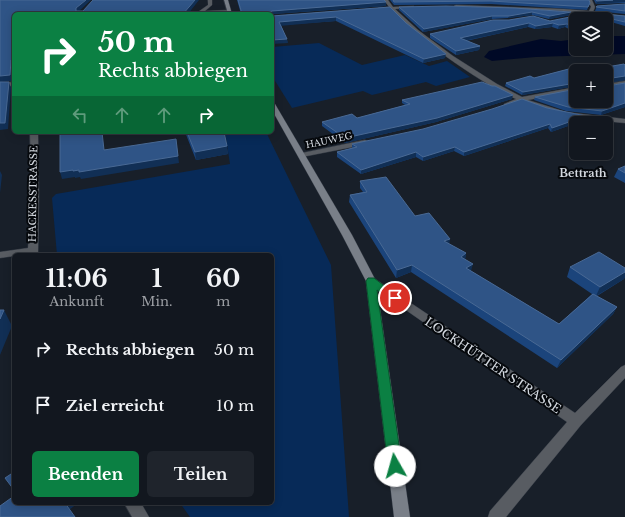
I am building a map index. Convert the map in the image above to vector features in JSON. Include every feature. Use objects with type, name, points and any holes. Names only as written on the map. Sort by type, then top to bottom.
[{"type":"street","points":[[202,12],[210,5],[210,0]]},
{"type":"street","points":[[226,0],[229,12]]},
{"type":"street","points":[[386,0],[390,8],[422,36],[493,85],[522,99],[558,111],[602,119],[625,121]]},
{"type":"street","points":[[590,0],[593,7],[590,12]]},
{"type":"street","points":[[452,6],[525,8],[577,12]]},
{"type":"street","points":[[593,7],[600,6]]},
{"type":"street","points":[[376,9],[421,7]]},
{"type":"street","points":[[613,16],[625,17]]},
{"type":"street","points":[[422,36],[430,34]]},
{"type":"street","points":[[613,85],[625,83]]},
{"type":"street","points":[[0,85],[12,84]]},
{"type":"street","points":[[496,109],[522,99],[569,90]]},
{"type":"street","name":"LOCKHÜTTER STRASSE","points":[[274,107],[302,155],[371,281],[402,517]]},
{"type":"street","name":"HACKESSTRASSE","points":[[32,253],[36,194],[34,134]]},
{"type":"street","name":"HAUWEG","points":[[302,155],[375,139]]},
{"type":"street","points":[[0,255],[12,254]]},
{"type":"street","name":"LOCKHÜTTER STRASSE","points":[[371,281],[576,421]]},
{"type":"street","points":[[496,517],[576,421],[625,370]]},
{"type":"street","points":[[133,505],[141,517]]},
{"type":"shaded area","points":[[613,36],[625,36],[625,54],[613,54]]},
{"type":"shaded area","points":[[541,39],[561,41],[569,40],[569,56],[492,61],[484,57],[489,51]]},
{"type":"shaded area","points":[[319,43],[362,65],[405,55],[429,66],[447,61],[470,77],[436,86],[426,82],[372,95],[363,91],[292,108],[274,79],[274,47]]},
{"type":"shaded area","points":[[225,134],[267,134],[331,265],[349,517],[190,517],[181,505],[274,505],[274,253],[57,253],[52,198],[56,194],[230,164]]},
{"type":"building","points":[[0,0],[86,0],[76,8],[76,11],[83,11],[93,0],[195,0],[185,12],[12,12],[12,60],[10,75],[0,76]]},
{"type":"building","points":[[238,0],[384,0],[386,2],[270,12],[241,12]]},
{"type":"building","points":[[393,0],[589,0],[590,3],[588,7],[491,1],[394,2]]},
{"type":"building","points":[[625,4],[625,11],[596,7],[597,6]]},
{"type":"building","points":[[446,6],[514,8],[571,12],[550,16],[532,12],[509,16],[492,16],[424,29],[399,7]]},
{"type":"building","points":[[390,7],[406,23],[446,54],[424,59],[336,17],[279,22],[287,39],[274,40],[274,16]]},
{"type":"building","points":[[613,15],[625,16],[625,22],[613,19]]},
{"type":"building","points":[[533,16],[550,21],[569,17],[569,25],[559,25],[553,23],[536,26],[529,23],[460,38],[480,46],[456,51],[430,34],[493,20],[509,20]]},
{"type":"building","points":[[624,64],[625,76],[613,78],[613,66]]},
{"type":"building","points":[[569,69],[569,84],[523,92],[506,83],[530,76],[534,78]]},
{"type":"building","points":[[0,82],[9,82],[5,123],[0,123]]},
{"type":"building","points":[[482,82],[495,86],[513,95],[437,118],[345,138],[322,122],[352,114],[357,118],[410,104],[402,100]]},
{"type":"building","points":[[625,83],[625,103],[613,107],[613,85]]},
{"type":"building","points":[[569,90],[569,107],[568,107],[535,97]]},
{"type":"building","points":[[522,99],[547,108],[586,116],[569,116],[569,122],[552,128],[550,124],[464,152],[455,147],[423,157],[416,152],[361,170],[337,152],[357,147],[352,144],[423,129]]},
{"type":"building","points":[[576,108],[611,108],[602,111]]},
{"type":"building","points":[[60,134],[102,134],[104,150],[176,139],[178,156],[79,172],[79,170],[73,170],[60,172]]},
{"type":"building","points":[[188,134],[224,134],[227,146],[195,152]]},
{"type":"building","points":[[625,166],[625,173],[618,169]]},
{"type":"building","points":[[386,177],[415,216],[429,213],[450,239],[444,241],[466,253],[461,257],[473,264],[466,268],[559,324],[593,294],[617,307],[561,360],[412,265],[397,270],[350,195],[367,192],[360,181]]},
{"type":"building","points":[[599,252],[625,268],[625,272],[600,287],[570,267]]},
{"type":"building","points":[[0,310],[4,310],[0,319]]},
{"type":"building","points":[[12,473],[12,487],[5,478]]},
{"type":"building","points":[[12,497],[12,505],[66,505],[75,517],[0,517],[0,506]]},
{"type":"district","name":"Bettrath","points":[[583,173]]},
{"type":"route","points":[[395,298],[371,281],[395,466]]}]
